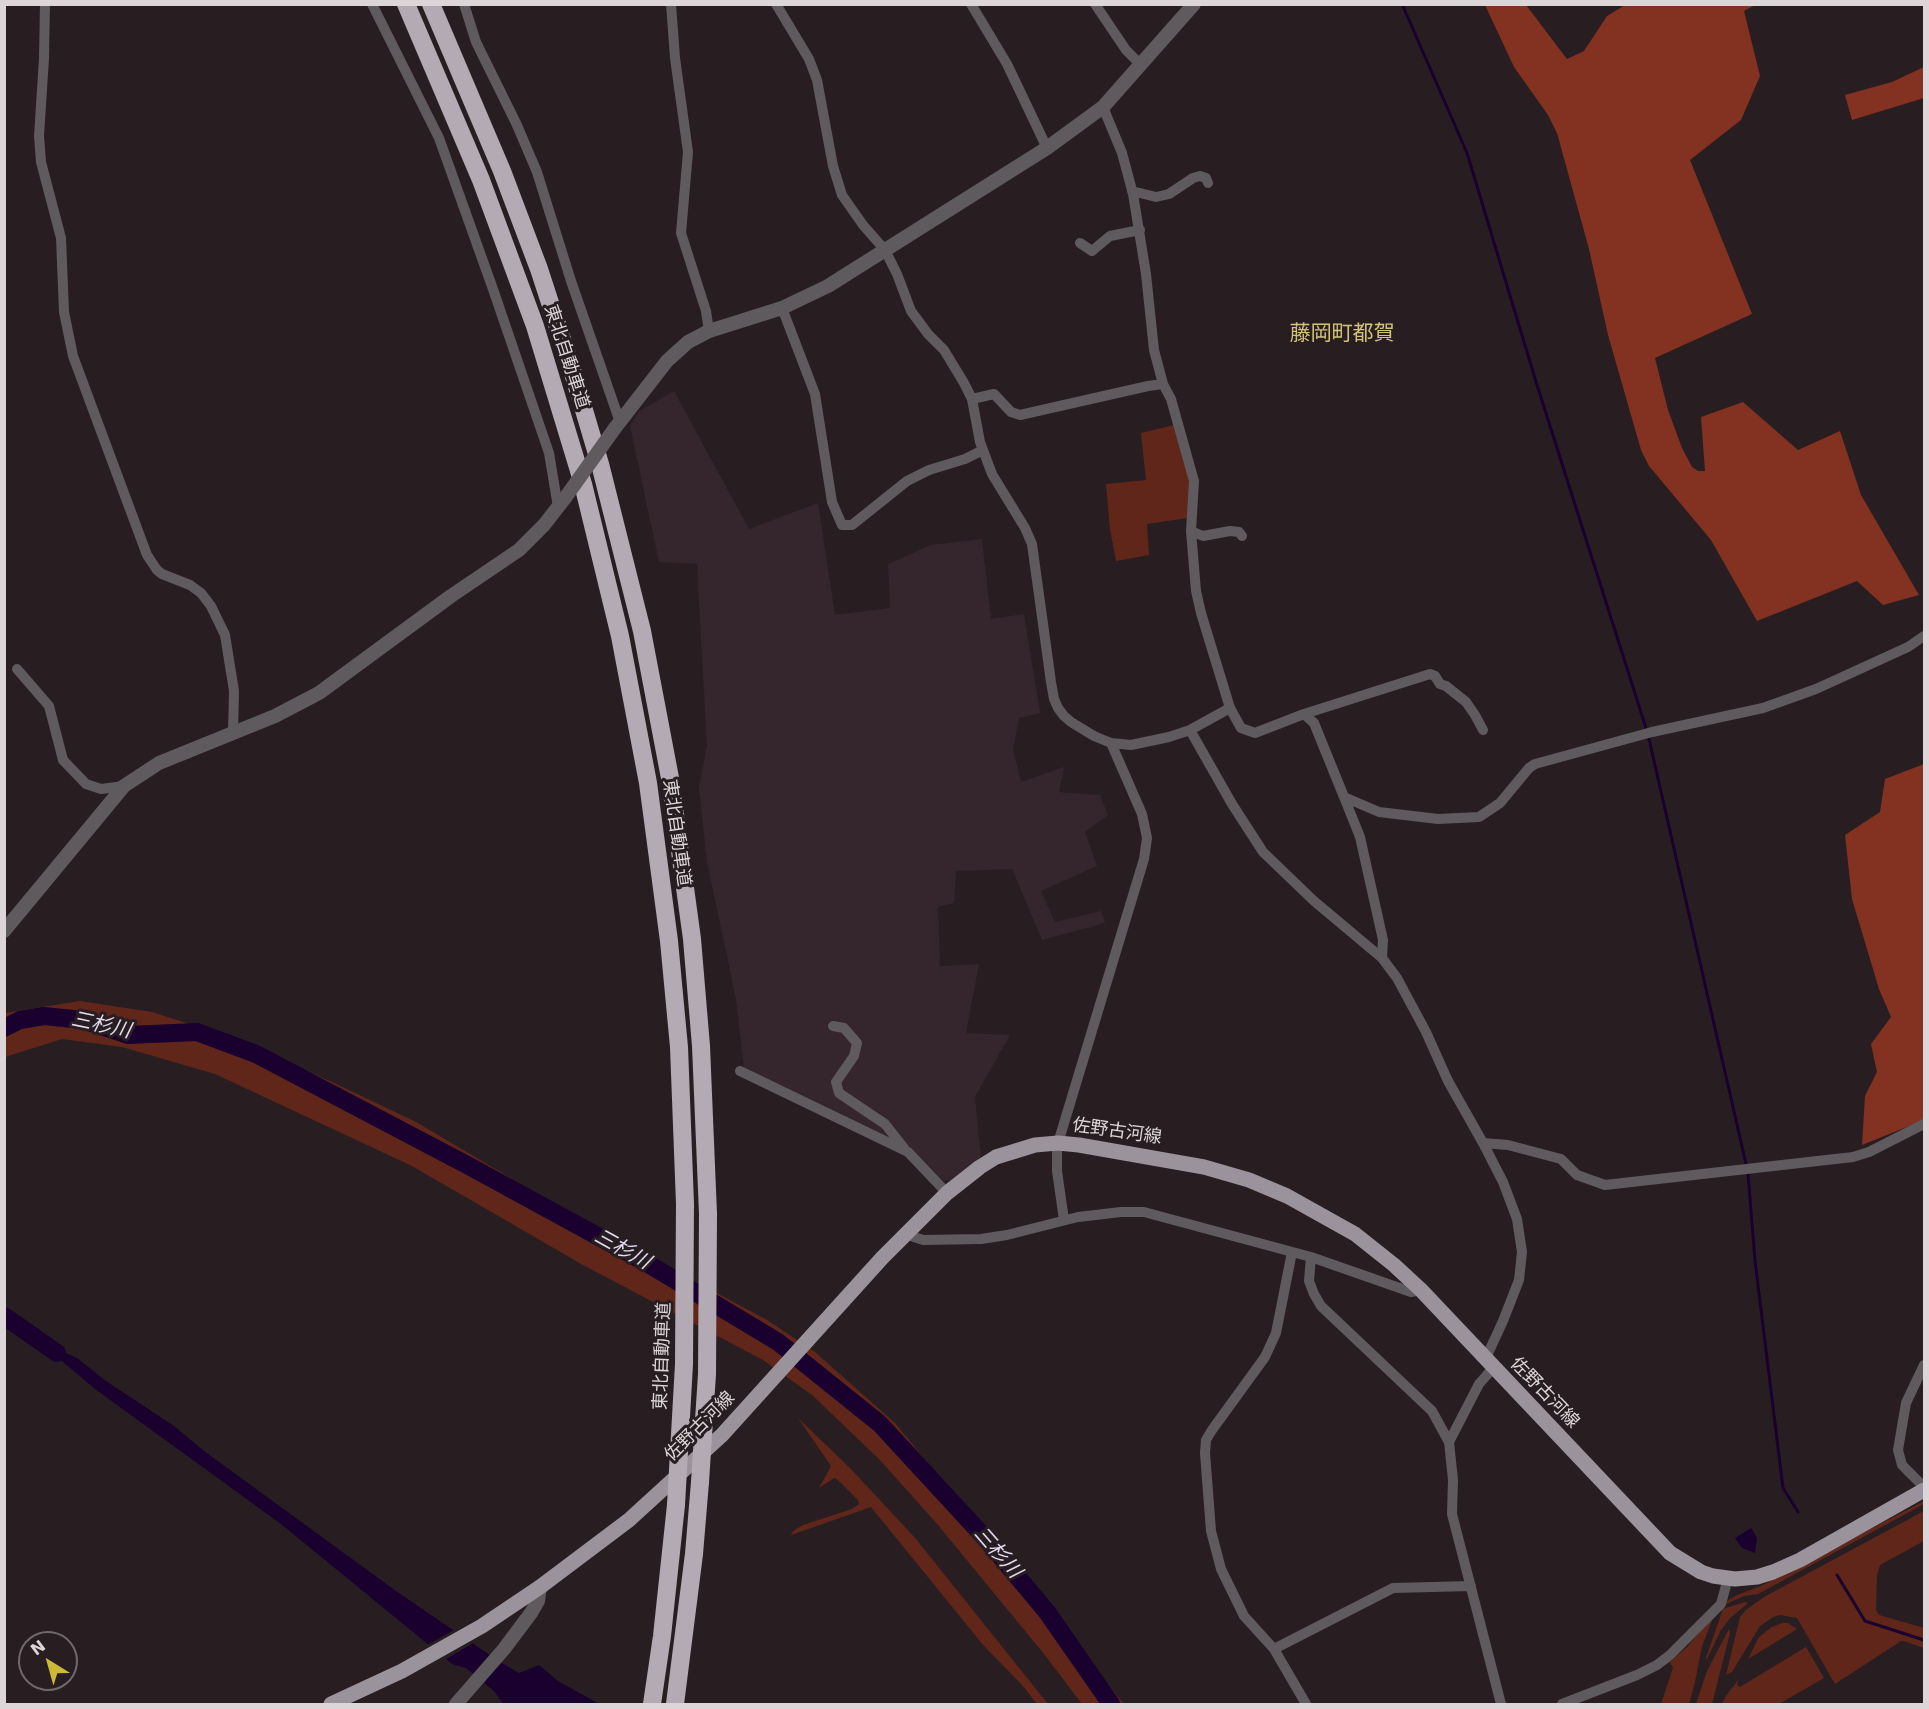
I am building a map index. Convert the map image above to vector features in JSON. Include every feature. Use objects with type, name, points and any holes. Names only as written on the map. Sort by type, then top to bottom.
[{"type":"highway","name":"東北自動車道","points":[[431,4],[502,171],[542,279],[600,464],[627,566],[670,778],[692,939],[702,1068],[708,1214],[706,1374],[700,1482],[694,1554],[675,1704]]},
{"type":"highway","points":[[444,4],[492,117],[502,171]]},
{"type":"highway","name":"東北自動車道","points":[[407,9],[482,180],[535,326],[583,484],[620,636],[648,783],[669,941],[679,1047],[685,1204],[684,1364],[676,1505],[664,1625],[652,1704]]},
{"type":"main road","name":"佐野古河線","points":[[332,1704],[431,1655],[475,1630],[540,1587],[629,1520],[722,1436],[905,1234],[947,1193],[996,1157],[1023,1148],[1059,1143],[1103,1148],[1204,1167],[1259,1184],[1310,1207],[1355,1234],[1394,1265],[1420,1290],[1670,1553],[1701,1572],[1728,1578],[1765,1575],[1800,1560],[1924,1488]]},
{"type":"street","points":[[45,4],[39,136],[41,162],[61,238],[64,312],[73,356],[147,555],[162,574],[189,585],[201,593],[211,606],[225,635],[234,691],[233,733]]},
{"type":"street","points":[[372,4],[443,149],[549,453],[562,503]]},
{"type":"street","points":[[464,4],[476,42],[516,123],[537,172],[617,425]]},
{"type":"street","points":[[671,4],[688,152],[681,233],[706,311],[709,332]]},
{"type":"street","points":[[776,4],[809,59],[817,80],[833,166],[842,195],[863,225],[885,250],[897,274],[910,310],[928,334],[945,350],[972,399],[983,450],[992,474],[1025,528],[1032,544],[1054,699],[1064,716],[1095,736],[1111,743],[1131,745],[1190,730],[1230,708]]},
{"type":"street","points":[[971,4],[1007,64],[1047,148]]},
{"type":"street","points":[[1095,4],[1126,50],[1140,65]]},
{"type":"street","points":[[4,931],[124,786],[159,763],[303,703],[519,550],[538,532],[562,503],[617,425],[672,356],[688,342],[709,332],[783,308],[828,286],[1047,148],[1103,107],[1194,4]]},
{"type":"street","points":[[1103,107],[1122,153],[1132,191],[1140,230],[1154,350],[1162,384],[1171,399],[1194,481],[1191,531],[1196,591],[1201,614],[1230,708],[1240,728],[1255,733],[1304,714],[1430,674],[1466,702],[1483,730]]},
{"type":"street","points":[[1132,191],[1156,197],[1169,194],[1200,176],[1206,178],[1208,183]]},
{"type":"street","points":[[1080,243],[1092,250],[1110,236],[1140,230]]},
{"type":"street","points":[[783,308],[815,394],[831,502],[842,525],[852,525],[907,481],[929,470],[965,459],[983,450]]},
{"type":"street","points":[[972,399],[994,394],[1011,412],[1020,415],[1162,384]]},
{"type":"street","points":[[1191,531],[1203,536],[1230,531],[1239,532],[1242,536]]},
{"type":"street","points":[[1344,797],[1379,812],[1438,819],[1479,817],[1500,802],[1535,764],[1652,732],[1763,708],[1825,685],[1908,647],[1924,636]]},
{"type":"street","points":[[17,669],[49,706],[63,760],[87,784],[101,789],[124,786]]},
{"type":"street","points":[[1304,714],[1314,723],[1360,837],[1383,940],[1382,958]]},
{"type":"street","points":[[1190,730],[1232,804],[1263,852],[1314,901],[1382,958],[1412,1004],[1448,1081],[1503,1182],[1517,1219],[1522,1252],[1519,1280],[1489,1364],[1449,1442]]},
{"type":"street","points":[[1064,1220],[1057,1171],[1057,1152],[1147,838],[1142,814],[1111,743]]},
{"type":"street","points":[[833,1026],[844,1028],[857,1043],[854,1056],[836,1082],[839,1093],[885,1124],[947,1193]]},
{"type":"street","points":[[740,1071],[908,1152]]},
{"type":"street","points":[[1483,1143],[1508,1145],[1561,1159],[1577,1174],[1605,1185],[1853,1157],[1869,1152],[1924,1125]]},
{"type":"street","points":[[905,1234],[923,1240],[981,1239],[1097,1214],[1144,1212],[1311,1257],[1411,1292],[1420,1290]]},
{"type":"street","points":[[1292,1252],[1276,1333],[1265,1357],[1206,1440],[1205,1453],[1211,1531],[1221,1569],[1244,1616],[1274,1649],[1305,1704]]},
{"type":"street","points":[[1311,1257],[1309,1281],[1321,1306],[1432,1411],[1449,1442],[1453,1480],[1452,1514],[1501,1704]]},
{"type":"street","points":[[1924,1365],[1906,1403],[1898,1450],[1902,1465],[1924,1488]]},
{"type":"street","points":[[1562,1704],[1637,1675],[1664,1660],[1689,1638],[1720,1604],[1728,1578]]},
{"type":"street","points":[[1274,1649],[1393,1588],[1471,1586]]},
{"type":"street","points":[[456,1704],[497,1658],[538,1601],[540,1587]]},
{"type":"shaded area","points":[[1485,5],[1526,5],[1567,59],[1584,51],[1607,16],[1625,5],[1755,5],[1744,11],[1760,76],[1741,120],[1690,160],[1752,314],[1655,358],[1668,410],[1682,448],[1692,467],[1698,471],[1705,471],[1701,417],[1743,402],[1798,450],[1840,431],[1861,495],[1919,595],[1883,605],[1857,581],[1757,621],[1711,540],[1649,466],[1641,450],[1608,335],[1589,249],[1557,133],[1548,115],[1514,67]]},
{"type":"shaded area","points":[[1924,67],[1924,98],[1852,120],[1845,95],[1892,82]]},
{"type":"shaded area","points":[[674,391],[749,529],[818,503],[835,615],[890,608],[888,564],[931,545],[982,539],[991,619],[1024,614],[1040,713],[1019,718],[1013,750],[1021,782],[1064,767],[1059,792],[1100,795],[1108,815],[1085,832],[1097,866],[1041,891],[1055,922],[1101,911],[1105,923],[1042,940],[1012,869],[956,871],[954,903],[938,907],[940,966],[979,964],[966,1033],[1010,1035],[975,1097],[981,1158],[951,1180],[944,1181],[909,1147],[744,1069],[736,999],[707,862],[699,787],[707,746],[697,564],[659,562],[630,426],[639,411]]},
{"type":"shaded area","points":[[1174,425],[1190,478],[1188,518],[1147,524],[1149,555],[1116,561],[1110,529],[1106,484],[1146,480],[1141,433]]},
{"type":"shaded area","points":[[1924,764],[1924,1120],[1862,1145],[1865,1096],[1877,1072],[1871,1044],[1891,1017],[1879,989],[1852,899],[1845,835],[1880,812],[1885,779]]},
{"type":"shaded area","points":[[80,1001],[152,1012],[230,1037],[416,1122],[595,1228],[767,1320],[815,1352],[895,1423],[1124,1704],[1082,1704],[938,1525],[879,1459],[812,1395],[763,1360],[583,1265],[412,1166],[215,1074],[122,1047],[62,1039],[5,1057],[5,1013]]},
{"type":"shaded area","points":[[37,1340],[77,1358],[106,1381],[174,1426],[204,1451],[396,1591],[500,1662],[519,1673],[539,1665],[558,1681],[599,1704],[503,1704],[494,1691],[466,1668],[452,1664],[281,1524],[95,1389]]},
{"type":"shaded area","points":[[798,1418],[851,1469],[916,1539],[1048,1704],[1037,1704],[1023,1686],[984,1646],[871,1507],[791,1535],[803,1525],[852,1509],[859,1504],[858,1500],[837,1479],[834,1478],[819,1488],[831,1466]]},
{"type":"shaded area","points":[[1924,1501],[1924,1504],[1758,1594],[1744,1596],[1726,1604],[1735,1596],[1763,1585]]},
{"type":"shaded area","points":[[1924,1511],[1924,1541],[1880,1565],[1877,1575],[1876,1610],[1879,1615],[1924,1628],[1924,1648],[1901,1641],[1835,1684],[1797,1618],[1780,1615],[1760,1626],[1732,1672],[1726,1675],[1740,1617],[1746,1610],[1764,1597]]},
{"type":"shaded area","points":[[1751,1528],[1757,1538],[1755,1553],[1742,1548],[1735,1538]]},
{"type":"shaded area","points":[[1748,1603],[1730,1618],[1721,1630],[1707,1659],[1723,1609]]},
{"type":"shaded area","points":[[1715,1613],[1702,1646],[1689,1704],[1661,1704],[1673,1668],[1670,1662],[1688,1646]]},
{"type":"shaded area","points":[[1782,1623],[1788,1623],[1797,1629],[1748,1659],[1759,1637]]},
{"type":"shaded area","points":[[1729,1629],[1730,1633],[1712,1704],[1696,1704],[1707,1671]]},
{"type":"shaded area","points":[[1806,1647],[1824,1678],[1779,1704],[1722,1704],[1738,1680],[1737,1685],[1740,1687]]},
{"type":"pier","points":[[456,1629],[475,1642],[443,1661],[425,1646]]},
{"type":"waterway","points":[[1402,4],[1467,153],[1537,385],[1646,728]]},
{"type":"waterway","points":[[1649,739],[1746,1164]]},
{"type":"waterway","name":"三杉川","points":[[4,1028],[20,1020],[44,1016],[83,1020],[128,1035],[197,1032],[256,1054],[645,1262],[778,1342],[880,1424],[986,1539],[1047,1612],[1111,1704]]},
{"type":"waterway","points":[[1748,1173],[1755,1261],[1783,1488],[1798,1512]]},
{"type":"waterway","points":[[4,1316],[57,1353]]},
{"type":"waterway","points":[[1837,1575],[1865,1621],[1924,1640]]},
{"type":"district","name":"藤岡町都賀","points":[[1342,335]]}]
